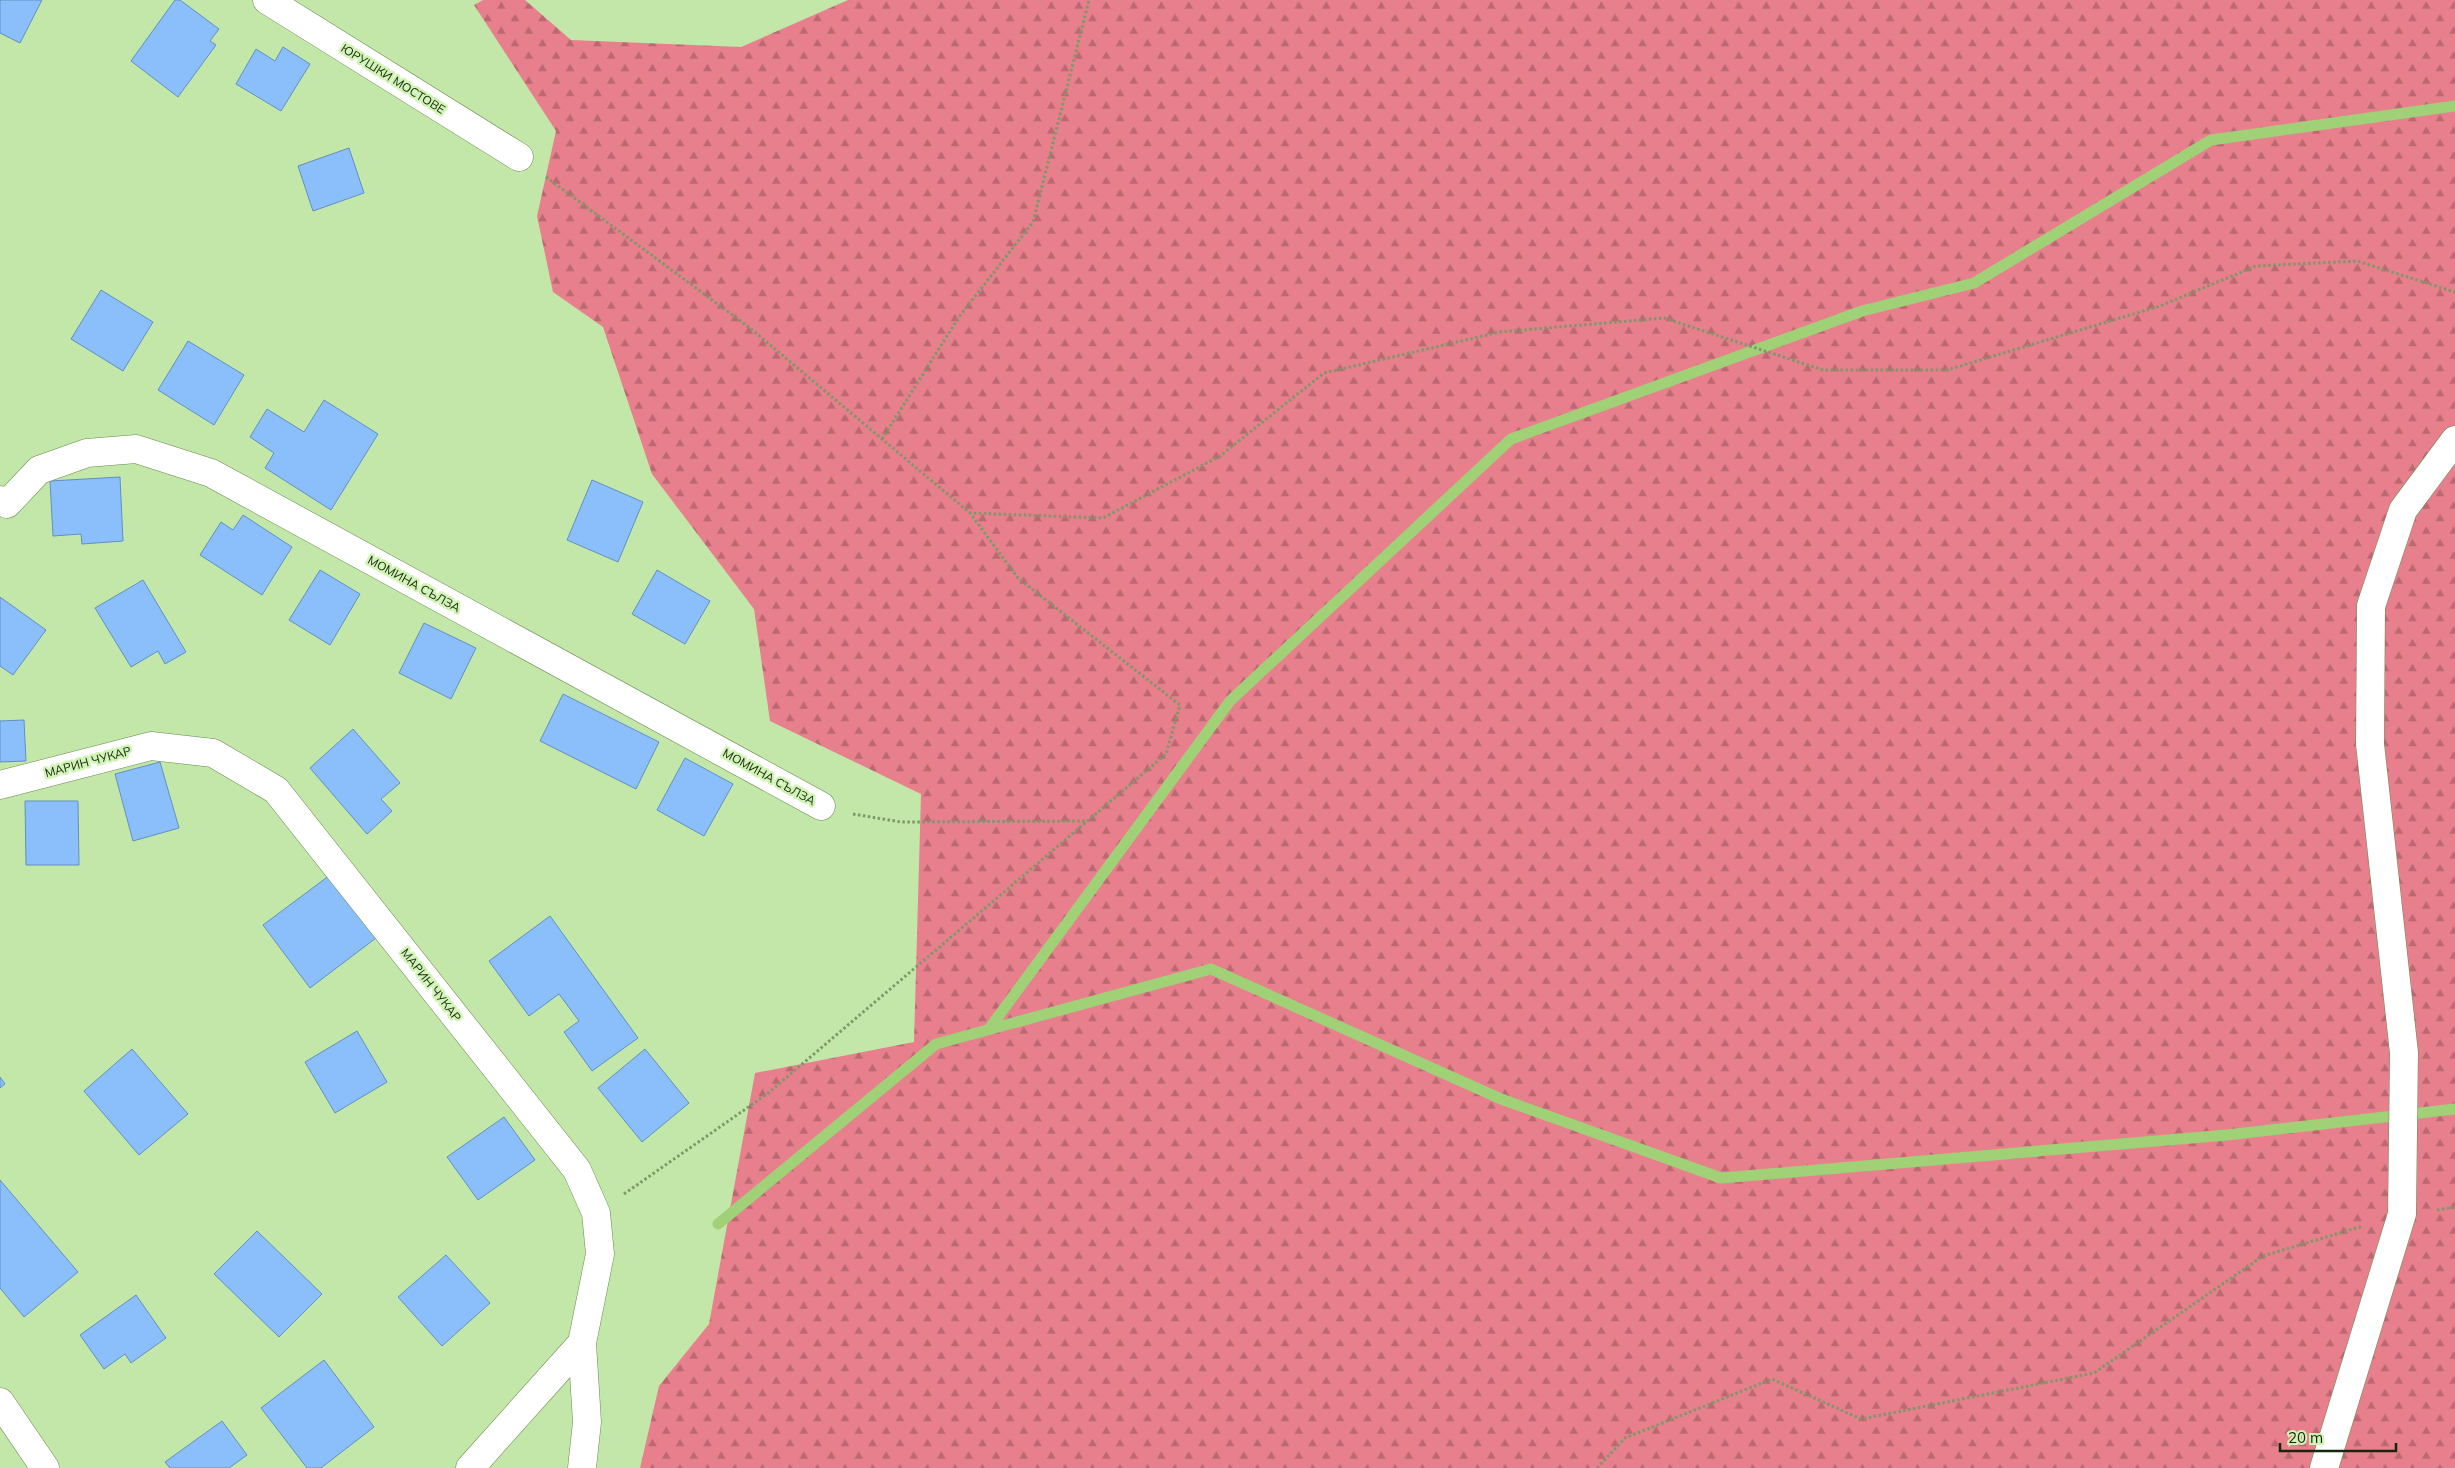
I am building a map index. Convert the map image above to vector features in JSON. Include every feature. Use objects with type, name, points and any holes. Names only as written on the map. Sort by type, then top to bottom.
[{"type":"street","name":"ЮРУШКИ МОСТОВЕ","points":[[267,0],[519,158]]},
{"type":"street","points":[[2324,1468],[2402,1214],[2404,1053],[2370,744],[2371,606],[2403,510],[2455,440]]},
{"type":"street","name":"МОМИНА СЪЛЗА","points":[[2,507],[39,470],[87,453],[136,448],[211,473],[822,806]]},
{"type":"street","name":"МАРИН ЧУКАР","points":[[0,785],[151,746],[213,753],[276,790],[578,1170],[596,1213],[600,1254],[582,1344],[587,1422],[582,1468]]},
{"type":"street","points":[[470,1468],[582,1344]]},
{"type":"street","points":[[0,1402],[45,1468]]},
{"type":"path","points":[[882,439],[959,317],[1033,222],[1089,0]]},
{"type":"path","points":[[519,158],[750,328],[970,513],[1018,578],[1180,705],[1166,754],[767,1094],[596,1213]]},
{"type":"path","points":[[970,513],[1103,518],[1220,456],[1324,373],[1500,332],[1664,318],[1823,370],[1947,370],[2160,306],[2256,266],[2357,261],[2455,292]]},
{"type":"path","points":[[822,806],[870,818],[901,822],[1087,821]]},
{"type":"path","points":[[1597,1468],[1626,1438],[1772,1379],[1861,1419],[2094,1373],[2263,1256],[2402,1214],[2455,1207]]},
{"type":"green space","points":[[483,0],[525,0],[571,40],[741,47],[848,0],[2455,0],[2455,1468],[640,1468],[659,1386],[709,1324],[755,1073],[914,1042],[921,794],[770,721],[754,609],[652,474],[603,327],[553,292],[537,216],[556,131],[474,5]]},
{"type":"building","points":[[0,0],[42,0],[20,43],[0,33]]},
{"type":"building","points":[[175,0],[180,0],[219,29],[210,41],[216,45],[178,97],[131,61]]},
{"type":"building","points":[[283,47],[310,64],[281,111],[236,84],[256,49],[275,61]]},
{"type":"building","points":[[349,148],[364,193],[313,211],[298,166]]},
{"type":"building","points":[[101,290],[153,322],[123,371],[71,339]]},
{"type":"building","points":[[188,341],[244,375],[214,425],[158,390]]},
{"type":"building","points":[[324,400],[378,434],[331,510],[265,468],[274,453],[250,437],[267,409],[304,432]]},
{"type":"building","points":[[120,477],[123,541],[82,544],[81,534],[53,536],[50,481]]},
{"type":"building","points":[[592,480],[643,502],[618,562],[567,540]]},
{"type":"building","points":[[243,515],[292,547],[262,595],[200,555],[221,522],[233,530]]},
{"type":"building","points":[[320,570],[360,594],[330,645],[289,620]]},
{"type":"building","points":[[657,570],[710,601],[685,644],[632,614]]},
{"type":"building","points":[[143,580],[186,652],[165,664],[158,651],[131,667],[95,608]]},
{"type":"building","points":[[0,597],[46,630],[13,675],[0,666]]},
{"type":"building","points":[[424,623],[476,648],[451,699],[399,673]]},
{"type":"building","points":[[563,694],[659,742],[636,789],[540,741]]},
{"type":"building","points":[[24,720],[26,761],[0,762],[0,721]]},
{"type":"building","points":[[353,729],[400,783],[381,799],[392,811],[367,834],[310,768]]},
{"type":"building","points":[[685,758],[733,784],[704,836],[657,810]]},
{"type":"building","points":[[160,762],[179,828],[133,841],[115,774]]},
{"type":"building","points":[[25,801],[78,801],[79,865],[26,865]]},
{"type":"building","points":[[330,875],[376,938],[310,988],[263,925]]},
{"type":"building","points":[[550,916],[638,1038],[592,1071],[564,1032],[579,1021],[559,994],[529,1016],[489,961]]},
{"type":"building","points":[[357,1031],[387,1082],[335,1113],[305,1062]]},
{"type":"building","points":[[132,1049],[188,1114],[139,1155],[84,1091]]},
{"type":"building","points":[[645,1049],[689,1103],[642,1142],[598,1088]]},
{"type":"building","points":[[0,1077],[5,1084],[0,1088]]},
{"type":"building","points":[[504,1117],[535,1160],[478,1200],[447,1157]]},
{"type":"building","points":[[0,1180],[78,1272],[24,1317],[0,1288]]},
{"type":"building","points":[[257,1231],[322,1294],[279,1337],[214,1274]]},
{"type":"building","points":[[446,1255],[490,1303],[442,1346],[398,1297]]},
{"type":"building","points":[[136,1295],[166,1338],[131,1363],[125,1354],[104,1369],[80,1335]]},
{"type":"building","points":[[324,1360],[374,1427],[321,1468],[307,1468],[261,1408]]},
{"type":"building","points":[[222,1421],[247,1455],[229,1468],[170,1468],[165,1462]]},
{"type":"waterway","points":[[989,1029],[1230,701],[1511,439],[1862,311],[1974,283],[2211,140],[2455,106]]},
{"type":"waterway","points":[[718,1224],[936,1044],[1211,969],[1501,1099],[1721,1178],[2227,1135],[2455,1109]]}]
